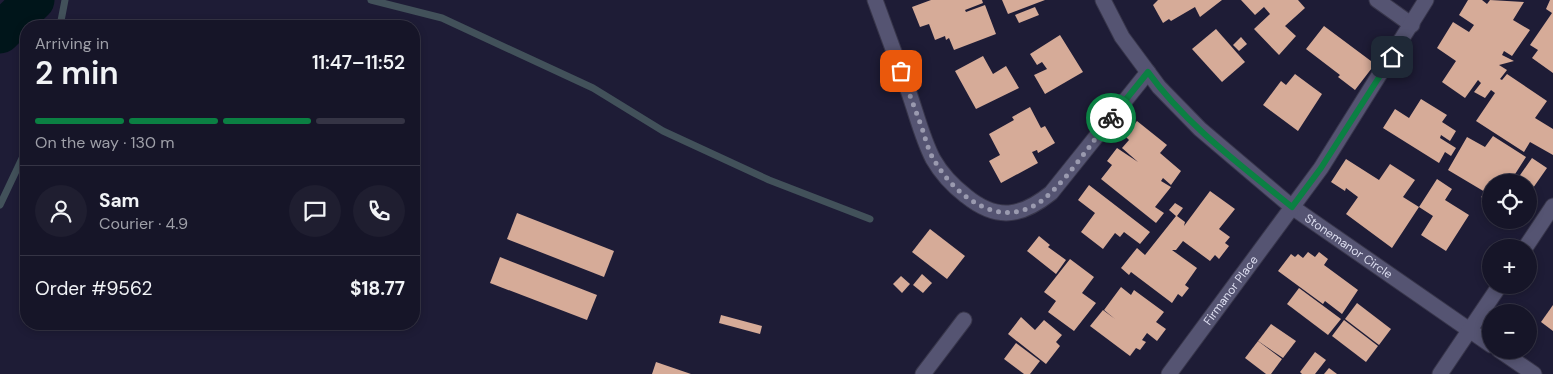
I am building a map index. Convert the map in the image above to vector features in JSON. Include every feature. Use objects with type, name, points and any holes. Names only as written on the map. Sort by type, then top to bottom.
[{"type":"street","points":[[875,0],[933,159],[953,186],[975,203],[994,212],[1006,214],[1023,211],[1037,204],[1051,193],[1148,72]]},
{"type":"street","name":"Stonemanor Circle","points":[[1102,0],[1122,37],[1159,87],[1200,129],[1292,207],[1482,339]]},
{"type":"street","points":[[1377,0],[1412,25]]},
{"type":"street","name":"Firmanor Place","points":[[1169,374],[1321,168],[1426,0]]},
{"type":"street","points":[[1531,239],[1553,206]]},
{"type":"street","points":[[1440,374],[1494,294]]},
{"type":"street","points":[[923,374],[964,320]]},
{"type":"street","points":[[1512,359],[1534,374]]},
{"type":"building","points":[[931,0],[982,0],[983,3],[965,10],[966,12],[985,5],[996,34],[954,50],[949,38],[946,40],[945,36],[935,40],[929,24],[920,27],[912,7]]},
{"type":"building","points":[[1002,0],[1045,0],[1008,14]]},
{"type":"building","points":[[1158,0],[1222,0],[1200,17],[1195,7],[1171,21],[1169,19],[1163,23],[1153,5]]},
{"type":"building","points":[[1241,0],[1298,0],[1305,8],[1285,26],[1296,36],[1279,55],[1254,29],[1270,14],[1264,7],[1255,15]]},
{"type":"building","points":[[1468,0],[1482,0],[1487,4],[1490,0],[1524,2],[1513,20],[1530,30],[1512,56],[1504,51],[1502,55],[1514,61],[1499,65],[1507,70],[1500,79],[1502,80],[1507,74],[1547,101],[1535,118],[1553,129],[1553,155],[1530,142],[1524,152],[1476,121],[1495,93],[1491,90],[1485,98],[1474,92],[1481,83],[1478,80],[1465,98],[1442,82],[1456,61],[1437,48],[1453,22],[1469,32],[1474,25],[1459,15]]},
{"type":"building","points":[[1550,0],[1553,0],[1553,73],[1532,58],[1538,50],[1530,45],[1552,13],[1546,9]]},
{"type":"building","points":[[1035,7],[1039,15],[1019,23],[1015,15]]},
{"type":"building","points":[[1324,26],[1375,64],[1355,90],[1338,77],[1340,75],[1306,49]]},
{"type":"building","points":[[1216,29],[1245,62],[1222,82],[1192,49]]},
{"type":"building","points":[[1060,35],[1083,72],[1045,94],[1034,75],[1047,69],[1042,62],[1037,65],[1030,54]]},
{"type":"building","points":[[1241,37],[1247,44],[1239,51],[1233,45]]},
{"type":"building","points":[[983,56],[993,74],[1006,66],[1019,88],[976,109],[955,71]]},
{"type":"building","points":[[1295,74],[1322,94],[1298,131],[1263,105],[1281,81],[1286,85]]},
{"type":"building","points":[[1421,99],[1447,115],[1442,122],[1456,131],[1450,141],[1441,135],[1440,138],[1456,148],[1451,156],[1445,152],[1439,163],[1383,128],[1395,109],[1409,118]]},
{"type":"building","points":[[1030,107],[1041,128],[1045,126],[1055,143],[1038,153],[1037,150],[1032,152],[1038,163],[1001,183],[989,161],[1000,155],[989,134],[1014,120],[1012,117]]},
{"type":"building","points":[[1137,121],[1167,145],[1160,153],[1181,171],[1171,185],[1163,178],[1161,181],[1171,187],[1155,207],[1164,213],[1156,223],[1101,179],[1112,165],[1107,161],[1117,148],[1138,162],[1122,148],[1129,140],[1125,136]]},
{"type":"building","points":[[1493,136],[1526,157],[1515,174],[1482,174],[1482,190],[1448,170],[1467,137],[1485,147]]},
{"type":"building","points":[[1532,158],[1547,168],[1537,182],[1537,174],[1521,174]]},
{"type":"building","points":[[1346,159],[1379,180],[1390,164],[1415,180],[1403,197],[1419,207],[1392,248],[1346,214],[1358,197],[1346,188],[1345,191],[1331,182]]},
{"type":"building","points":[[1437,179],[1452,189],[1445,200],[1469,215],[1446,251],[1421,235],[1433,216],[1419,207]]},
{"type":"building","points":[[1089,185],[1150,232],[1140,244],[1124,232],[1120,237],[1115,233],[1103,249],[1081,232],[1095,213],[1078,200]]},
{"type":"building","points":[[1210,191],[1235,209],[1219,229],[1230,237],[1225,243],[1229,246],[1219,259],[1215,255],[1210,261],[1183,241],[1176,250],[1172,250],[1197,268],[1185,285],[1189,288],[1182,297],[1178,294],[1172,303],[1131,272],[1129,275],[1121,268],[1137,248],[1145,255],[1176,216],[1169,210],[1175,203],[1183,208],[1177,216],[1185,222],[1184,226]]},
{"type":"building","points":[[517,213],[614,251],[604,277],[507,239]]},
{"type":"building","points":[[930,229],[965,256],[947,279],[912,252]]},
{"type":"building","points":[[1039,236],[1050,245],[1048,247],[1066,260],[1056,274],[1027,251]]},
{"type":"building","points":[[1308,252],[1315,257],[1319,252],[1328,259],[1324,265],[1358,290],[1342,314],[1325,301],[1323,304],[1278,271],[1291,254],[1295,257],[1298,254],[1303,258]]},
{"type":"building","points":[[500,257],[597,295],[587,320],[490,283]]},
{"type":"building","points":[[1070,259],[1094,277],[1082,293],[1096,303],[1074,331],[1048,312],[1056,301],[1044,292]]},
{"type":"building","points":[[922,274],[932,283],[923,293],[913,285]]},
{"type":"building","points":[[901,276],[910,284],[902,293],[893,284]]},
{"type":"building","points":[[1121,287],[1131,295],[1134,290],[1164,312],[1156,322],[1166,329],[1157,341],[1147,333],[1142,340],[1146,342],[1140,350],[1136,348],[1130,356],[1090,326],[1103,310],[1115,319],[1104,310]]},
{"type":"building","points":[[1299,288],[1341,319],[1328,335],[1287,304]]},
{"type":"building","points":[[1357,303],[1391,329],[1379,345],[1345,319]]},
{"type":"building","points":[[1553,305],[1553,331],[1541,322]]},
{"type":"building","points":[[721,315],[762,326],[760,334],[719,323]]},
{"type":"building","points":[[1021,317],[1035,330],[1044,320],[1062,335],[1056,342],[1060,346],[1046,364],[1008,334]]},
{"type":"building","points":[[1344,320],[1378,346],[1366,362],[1332,336]]},
{"type":"building","points":[[1271,324],[1296,341],[1283,358],[1258,341]]},
{"type":"building","points":[[1258,341],[1282,359],[1271,374],[1266,374],[1245,358]]},
{"type":"building","points":[[1016,343],[1040,361],[1030,374],[1024,374],[1004,359]]},
{"type":"building","points":[[1315,352],[1326,360],[1315,374],[1302,374],[1300,372]]},
{"type":"building","points":[[656,362],[691,374],[652,374]]},
{"type":"building","points":[[1329,368],[1337,374],[1324,374]]},
{"type":"waterway","points":[[0,33],[34,0]]},
{"type":"waterway","points":[[61,20],[65,0]]},
{"type":"waterway","points":[[371,0],[442,18],[593,88],[663,131],[769,180],[870,219]]},
{"type":"waterway","points":[[0,205],[20,163]]},
{"type":"way so far","points":[[901,71],[933,159],[953,186],[975,203],[994,212],[1006,214],[1023,211],[1037,204],[1051,193],[1111,118]]},
{"type":"route","points":[[1111,118],[1148,72],[1159,87],[1200,129],[1292,207],[1321,168],[1392,57]]}]
